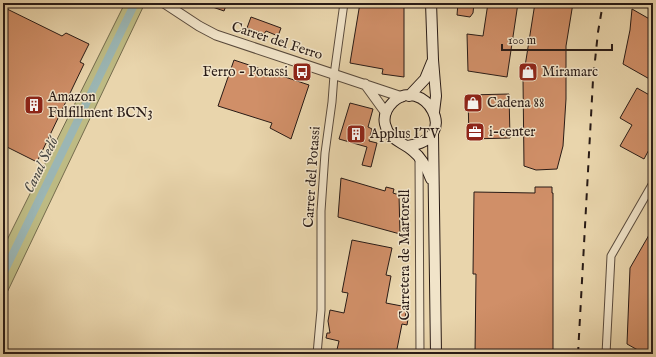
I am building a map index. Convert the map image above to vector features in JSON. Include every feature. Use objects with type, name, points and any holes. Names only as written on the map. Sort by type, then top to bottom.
[{"type":"main road","name":"Carretera de Martorell","points":[[432,3],[433,60],[436,96],[434,112],[436,124],[433,134],[435,353]]},
{"type":"main road","name":"Carretera de Martorell","points":[[433,60],[425,79],[405,96],[392,103],[386,113],[385,123],[388,132],[398,142],[407,146],[419,157],[429,172],[434,184]]},
{"type":"main road","points":[[405,96],[424,100],[434,112]]},
{"type":"main road","points":[[407,146],[421,143],[433,134]]},
{"type":"street","name":"Carrer del Ferro","points":[[164,3],[199,26],[216,35],[405,96]]},
{"type":"street","name":"Carrer del Potassi","points":[[317,354],[321,310],[321,211],[323,177],[334,74],[344,3]]},
{"type":"street","points":[[365,84],[386,113]]},
{"type":"street","name":"Carretera de Martorell","points":[[419,157],[420,354]]},
{"type":"street","points":[[606,354],[611,256],[653,183]]},
{"type":"shaded area","points":[[125,3],[145,3],[3,301],[3,248]]},
{"type":"building","points":[[227,3],[224,11],[204,4]]},
{"type":"building","points":[[360,3],[404,3],[404,77],[382,74],[383,69],[350,63]]},
{"type":"building","points":[[458,3],[474,3],[473,13],[470,17],[457,15]]},
{"type":"building","points":[[488,3],[518,3],[507,77],[468,71],[467,34],[483,36]]},
{"type":"building","points":[[535,3],[573,3],[566,46],[566,99],[563,146],[557,169],[536,170],[524,166],[523,79]]},
{"type":"building","name":"Amazon Fulfillment BCN3","points":[[3,7],[62,36],[66,33],[89,44],[80,62],[84,64],[37,162],[3,145]]},
{"type":"building","points":[[632,9],[653,21],[653,81],[623,64],[630,30]]},
{"type":"building","points":[[251,17],[281,28],[278,36],[266,31],[264,34],[247,28]]},
{"type":"building","points":[[234,60],[309,85],[291,139],[270,128],[272,123],[218,106]]},
{"type":"building","points":[[637,88],[653,97],[653,142],[644,159],[620,146],[632,125],[620,118]]},
{"type":"building","points":[[509,94],[510,138],[469,139],[468,95]]},
{"type":"building","name":"Applus ITV","points":[[350,103],[373,109],[368,127],[372,129],[369,141],[377,143],[371,167],[362,165],[367,147],[339,139]]},
{"type":"building","points":[[341,178],[385,191],[386,187],[394,189],[393,193],[399,195],[400,234],[338,217]]},
{"type":"building","points":[[535,187],[552,187],[553,193],[553,354],[475,354],[476,274],[473,274],[474,192],[535,193]]},
{"type":"building","points":[[653,228],[653,354],[645,354],[627,344],[630,268]]},
{"type":"building","points":[[352,240],[392,248],[386,275],[391,276],[386,303],[407,307],[405,318],[408,319],[407,325],[402,324],[396,354],[336,354],[339,341],[326,338],[327,333],[330,333],[328,321],[330,310],[344,313],[348,293],[342,292]]},
{"type":"waterway","name":"Canal Sedó","points":[[3,274],[135,3]]},
{"type":"railway","points":[[578,354],[593,80],[598,32],[603,3]]},
{"type":"place","name":"Ferro - Potassi","points":[[302,72]]},
{"type":"place","name":"Miramarc","points":[[528,72]]},
{"type":"place","name":"Cadena 88","points":[[473,103]]},
{"type":"place","name":"Amazon Fulfillment BCN3","points":[[34,105]]},
{"type":"place","name":"i-center","points":[[475,132]]},
{"type":"place","name":"Applus ITV","points":[[356,134]]}]
